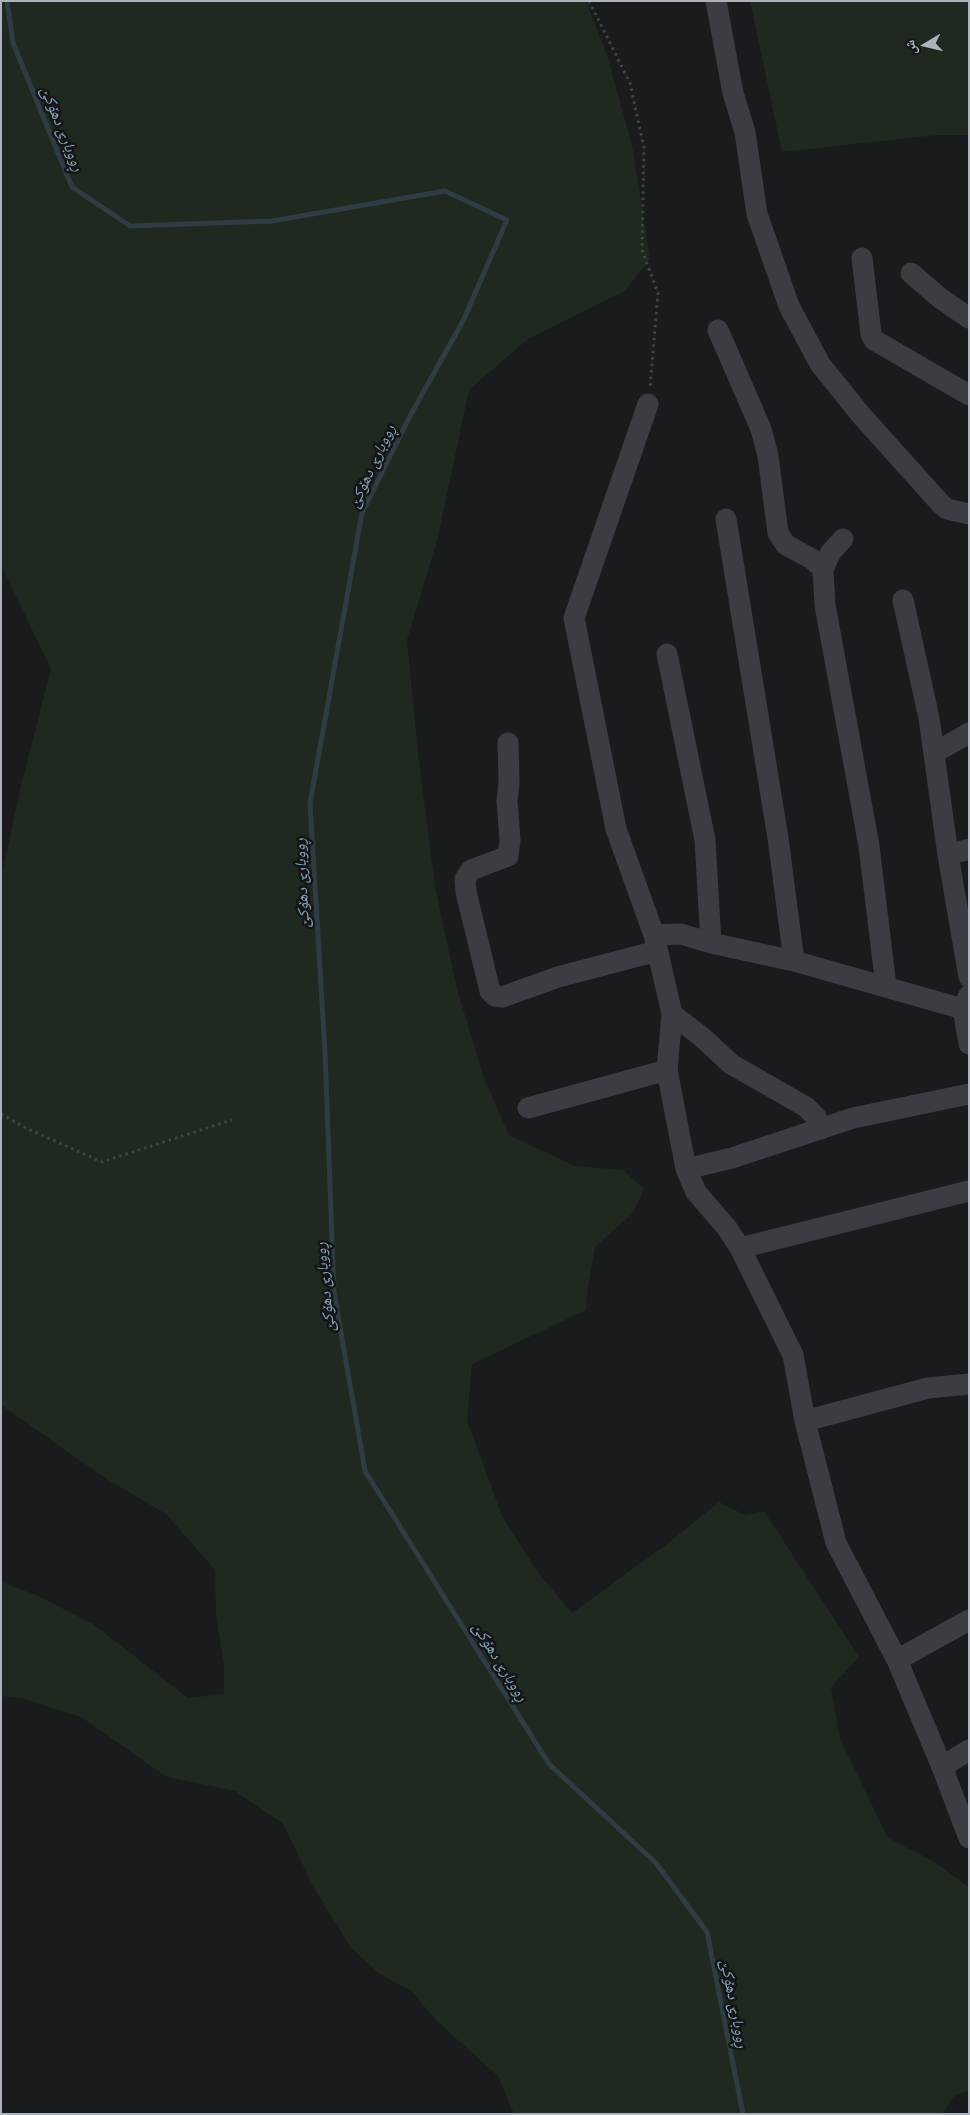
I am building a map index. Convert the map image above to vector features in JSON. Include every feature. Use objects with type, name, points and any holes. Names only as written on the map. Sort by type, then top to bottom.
[{"type":"street","points":[[716,1],[734,93],[745,132],[757,214],[789,306],[820,364],[861,415],[941,504],[947,509],[969,514]]},
{"type":"street","points":[[862,258],[871,334],[878,343],[969,395]]},
{"type":"street","points":[[911,273],[940,298],[969,318]]},
{"type":"street","points":[[718,330],[761,430],[768,456],[778,533],[786,545],[812,560],[823,569]]},
{"type":"street","points":[[648,404],[574,618],[616,829],[656,943],[672,1014],[668,1070],[686,1169],[696,1192],[728,1228],[740,1248],[794,1355],[805,1421],[836,1543],[896,1660],[942,1767],[969,1838]]},
{"type":"street","points":[[726,519],[778,838],[794,961]]},
{"type":"street","points":[[843,539],[831,552],[823,569],[825,606],[869,846],[886,986]]},
{"type":"street","points":[[903,600],[929,718],[948,855],[969,978]]},
{"type":"street","points":[[667,654],[705,840],[711,943]]},
{"type":"street","points":[[934,753],[969,733]]},
{"type":"street","points":[[508,744],[509,783],[507,801],[510,840],[508,856],[471,870],[465,879],[466,892],[490,991],[495,996],[502,997],[681,934],[711,943],[794,961],[886,986],[966,1002],[969,1044]]},
{"type":"street","points":[[948,855],[969,848]]},
{"type":"street","points":[[672,1014],[702,1037],[731,1064],[806,1107],[816,1117],[821,1129]]},
{"type":"street","points":[[528,1108],[668,1070]]},
{"type":"street","points":[[686,1169],[732,1158],[853,1118],[969,1094]]},
{"type":"street","points":[[740,1248],[969,1191]]},
{"type":"street","points":[[805,1421],[928,1388],[969,1384]]},
{"type":"street","points":[[896,1660],[969,1620]]},
{"type":"street","points":[[942,1767],[969,1750]]},
{"type":"path","points":[[589,1],[630,83],[644,148],[642,250],[658,293],[648,404]]},
{"type":"path","points":[[1,1114],[26,1128],[102,1162],[232,1120]]},
{"type":"green space","points":[[1,1],[586,1],[607,55],[632,145],[650,259],[625,291],[528,339],[469,390],[437,541],[407,640],[418,754],[435,886],[457,989],[484,1078],[509,1135],[575,1166],[623,1170],[644,1189],[633,1213],[595,1247],[586,1310],[472,1364],[467,1420],[502,1516],[537,1571],[572,1613],[667,1544],[719,1502],[745,1515],[764,1511],[859,1657],[831,1687],[840,1739],[888,1838],[933,1861],[969,1887],[969,2090],[953,2097],[942,2114],[514,2114],[498,2076],[438,2022],[411,1991],[380,1974],[351,1948],[314,1888],[283,1824],[235,1791],[167,1777],[81,1717],[25,1699],[1,1696],[1,1582],[36,1595],[93,1624],[188,1698],[224,1694],[224,1663],[216,1616],[215,1570],[166,1514],[108,1480],[1,1405],[1,878],[21,786],[51,669],[1,565]]},
{"type":"green space","points":[[750,1],[969,1],[969,135],[937,135],[782,152]]},
{"type":"waterway","name":"ڕووبارێ دهۆكێ","points":[[7,1],[13,43],[72,187],[130,226],[272,221],[445,191],[507,220],[463,321],[410,416],[362,513],[310,803],[325,1052],[334,1292],[365,1471],[549,1764],[656,1863],[707,1932],[743,2114]]}]
